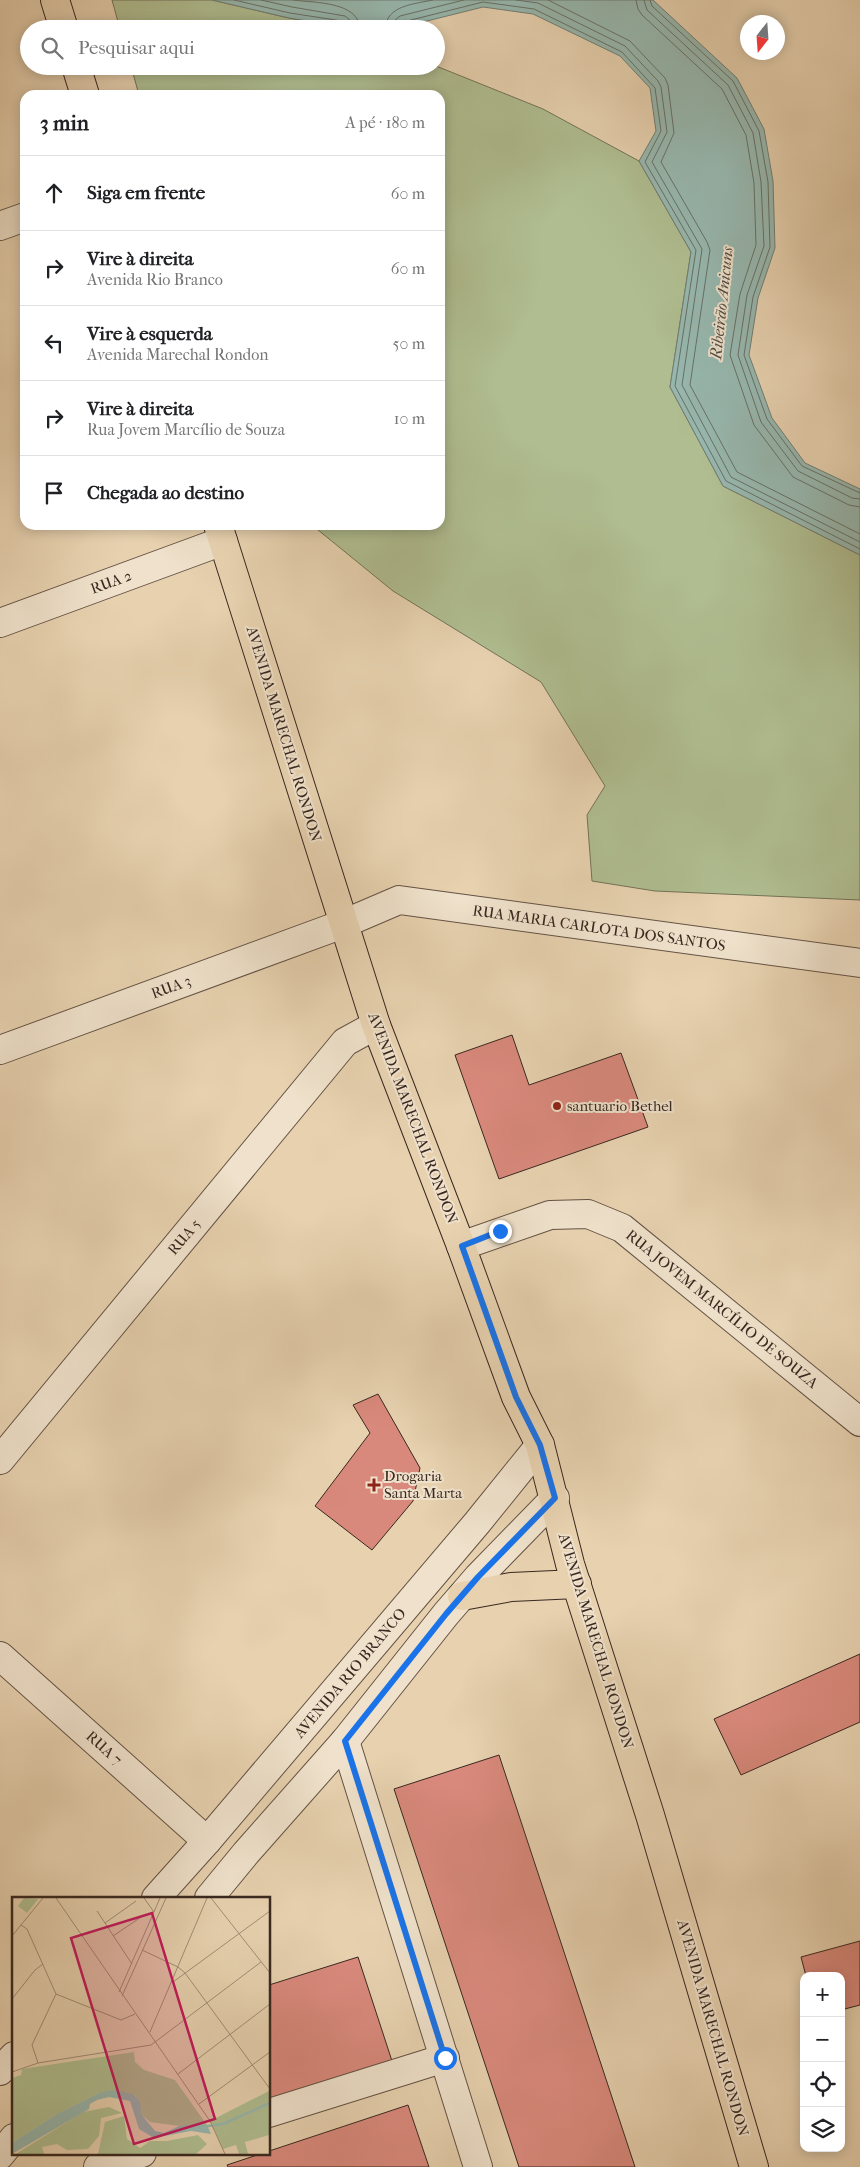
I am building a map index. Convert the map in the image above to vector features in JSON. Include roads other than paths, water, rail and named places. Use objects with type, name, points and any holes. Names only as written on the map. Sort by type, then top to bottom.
[{"type":"main road","points":[[55,0],[61,20]]},
{"type":"main road","points":[[79,75],[83,90]]},
{"type":"main road","name":"AVENIDA MARECHAL RONDON","points":[[220,533],[376,1025],[462,1246],[516,1397],[540,1445],[555,1498],[570,1564],[650,1815],[754,2167]]},
{"type":"main road","points":[[462,1596],[511,1587],[577,1584]]},
{"type":"street","points":[[0,226],[20,219]]},
{"type":"street","name":"RUA 2","points":[[0,623],[220,533]]},
{"type":"street","name":"RUA MARIA CARLOTA DOS SANTOS","points":[[343,924],[399,900],[860,964]]},
{"type":"street","name":"RUA 3","points":[[0,1050],[343,924]]},
{"type":"street","name":"RUA 5","points":[[0,1460],[10,1440],[345,1042],[376,1025]]},
{"type":"street","name":"RUA JOVEM MARCÍLIO DE SOUZA","points":[[462,1246],[550,1215],[588,1214],[622,1228],[860,1422]]},
{"type":"street","name":"AVENIDA RIO BRANCO","points":[[157,1897],[207,1841],[471,1531],[540,1445]]},
{"type":"street","points":[[210,1897],[345,1741],[462,1596],[555,1498]]},
{"type":"street","name":"RUA 7","points":[[0,1656],[207,1841]]},
{"type":"street","points":[[345,1741],[478,2167]]},
{"type":"street","points":[[0,2071],[12,2058]]},
{"type":"street","points":[[270,2113],[445,2058]]},
{"type":"street","points":[[0,2155],[12,2140]]},
{"type":"street","points":[[98,2167],[139,2154]]},
{"type":"water","name":"Ribeirão Anicuns","points":[[212,0],[653,0],[737,78],[764,129],[773,181],[775,248],[758,298],[749,355],[772,418],[805,463],[860,489],[860,555],[723,486],[670,387],[691,252],[639,161],[656,131],[650,88],[620,56],[533,14],[483,7],[431,20],[301,20]]},
{"type":"place","name":"santuario Bethel","points":[[557,1106]]},
{"type":"place","name":"Drogaria Santa Marta","points":[[374,1485]]}]
